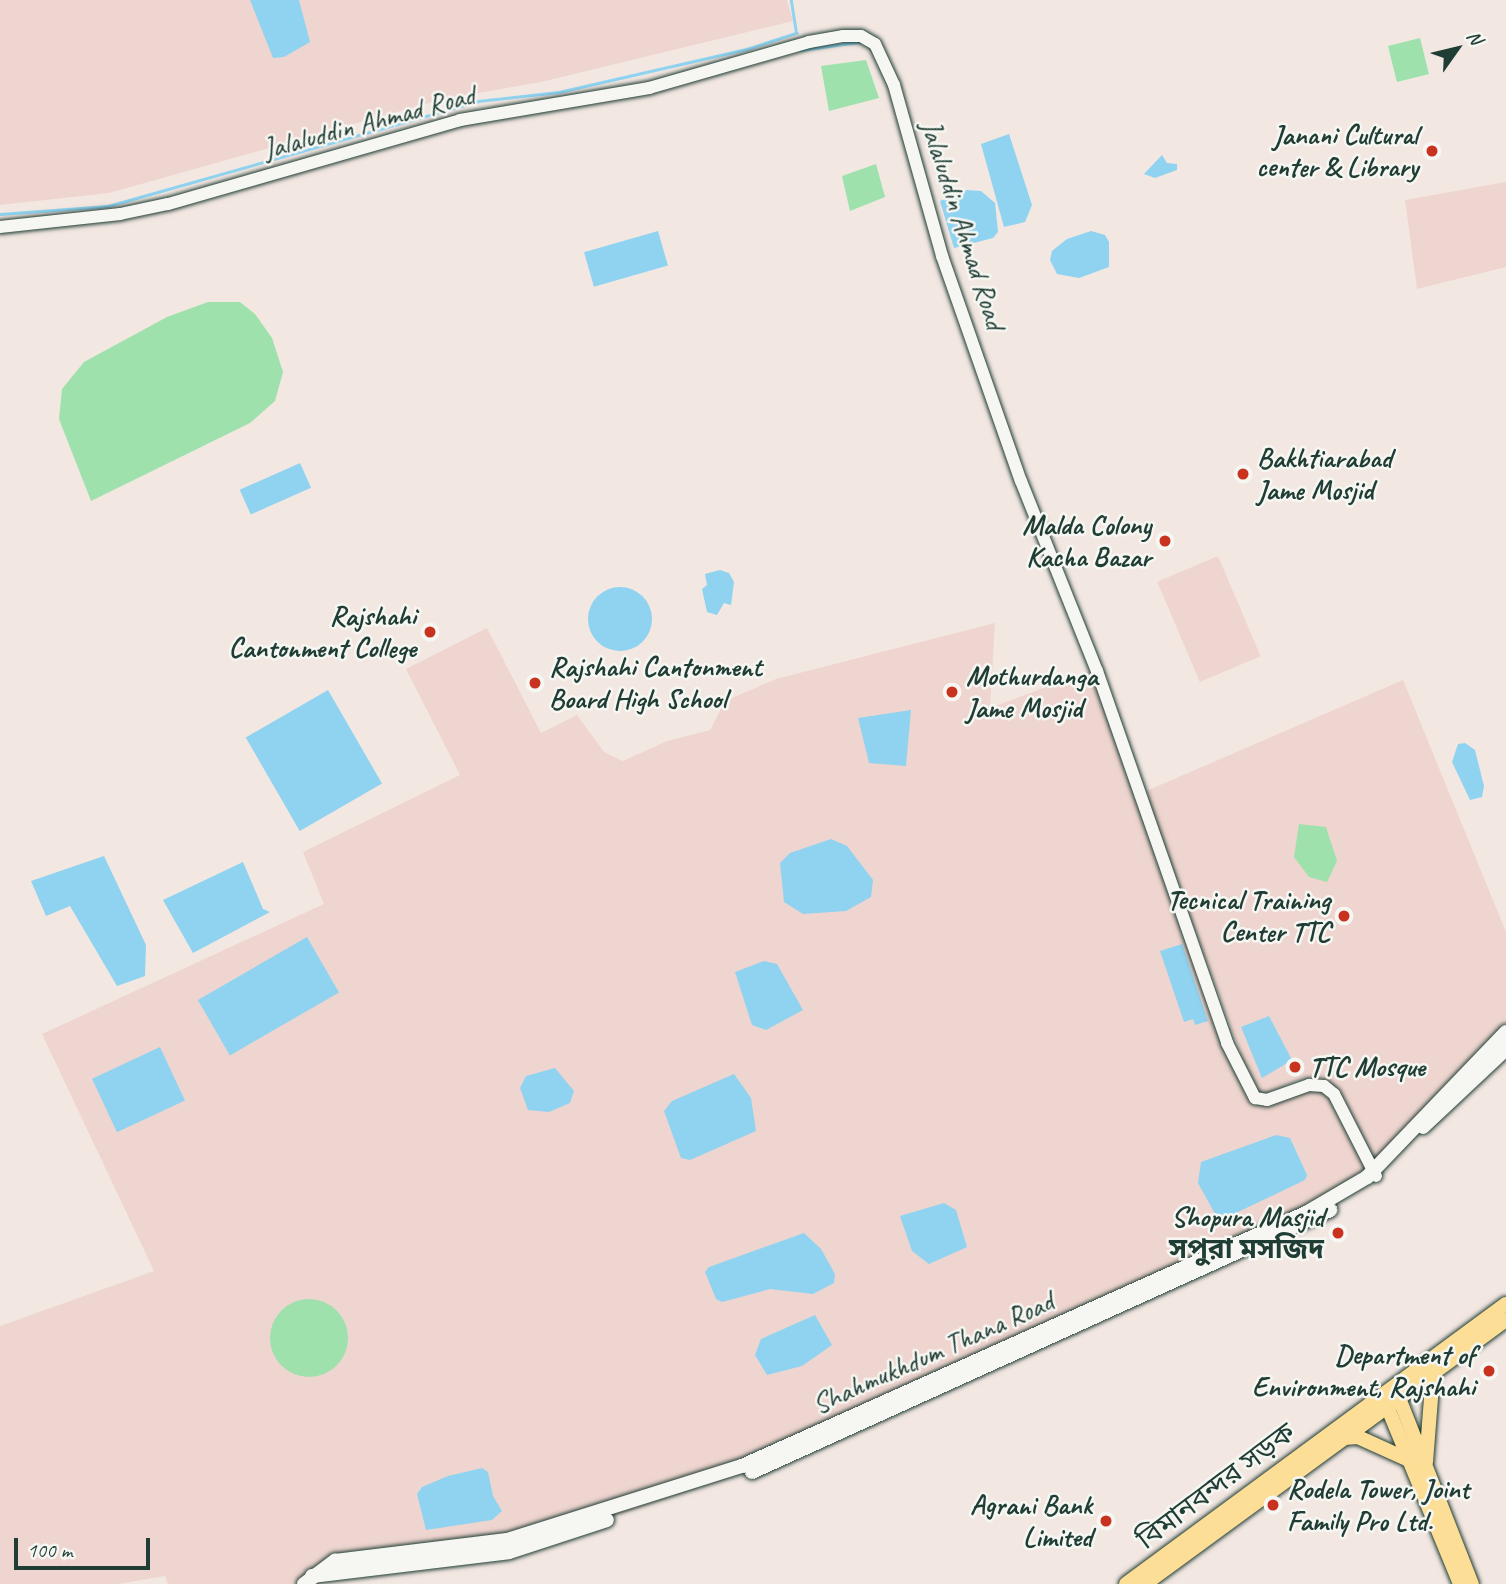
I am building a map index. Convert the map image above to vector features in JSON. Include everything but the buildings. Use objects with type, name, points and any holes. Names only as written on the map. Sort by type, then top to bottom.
[{"type":"main road","name":"Shahmukhdum Thana Road","points":[[1374,1173],[1506,1032]]},
{"type":"main road","name":"Shahmukhdum Thana Road","points":[[307,1580],[509,1552],[746,1474],[1310,1222],[1374,1173],[1506,1049]]},
{"type":"main road","name":"বিমানবন্দর সড়ক","points":[[1126,1584],[1506,1304]]},
{"type":"main road","name":"বিমানবন্দর সড়ক","points":[[1145,1584],[1506,1320]]},
{"type":"main road","points":[[1425,1468],[1433,1373]]},
{"type":"main road","points":[[1393,1402],[1409,1460],[1460,1584]]},
{"type":"main road","points":[[1393,1402],[1425,1468],[1472,1584]]},
{"type":"main road","points":[[1344,1438],[1358,1437],[1384,1446],[1409,1460]]},
{"type":"street","name":"Jalaluddin Ahmad Road","points":[[0,227],[120,214],[168,204],[460,120],[649,88],[809,42],[861,36],[875,44],[894,85],[942,256],[1022,485],[1107,698],[1227,1043],[1255,1098],[1267,1100],[1309,1085],[1334,1094],[1374,1173]]},
{"type":"shaded area","points":[[0,0],[787,0],[793,21],[541,82],[443,99],[109,193],[0,205]]},
{"type":"shaded area","points":[[1506,182],[1506,267],[1417,289],[1405,200]]},
{"type":"shaded area","points":[[1218,556],[1261,656],[1200,682],[1157,582]]},
{"type":"shaded area","points":[[995,623],[990,708],[1097,668],[1227,1043],[1255,1098],[1323,1081],[1298,1080],[1267,1093],[1259,1093],[1252,1084],[1144,792],[1403,680],[1506,932],[1506,1037],[1378,1175],[747,1472],[532,1544],[309,1584],[168,1584],[165,1576],[118,1584],[0,1584],[0,1326],[154,1271],[42,1034],[324,904],[303,852],[460,775],[406,669],[487,628],[541,733],[577,715],[604,752],[623,761],[667,741],[710,730],[725,701],[776,679]]},
{"type":"green space","points":[[1420,38],[1429,74],[1397,82],[1388,46]]},
{"type":"green space","points":[[866,60],[879,98],[829,111],[821,66]]},
{"type":"green space","points":[[876,164],[885,197],[850,211],[842,176]]},
{"type":"green space","points":[[208,302],[240,302],[255,314],[272,338],[283,372],[275,401],[250,423],[91,501],[59,419],[62,389],[84,362],[167,317]]},
{"type":"green space","points":[[1299,824],[1326,827],[1337,861],[1327,882],[1309,877],[1294,857]]},
{"type":"green space","points":[[309,1299],[324,1302],[337,1310],[345,1323],[348,1338],[345,1353],[337,1366],[324,1374],[309,1377],[294,1374],[281,1366],[273,1353],[270,1338],[273,1323],[281,1310],[294,1302]]},
{"type":"water","points":[[250,0],[299,0],[310,42],[284,57],[273,58]]},
{"type":"water","points":[[1009,134],[1032,205],[1025,222],[1004,227],[981,144]]},
{"type":"water","points":[[1162,155],[1167,163],[1177,164],[1177,170],[1155,178],[1144,174]]},
{"type":"water","points":[[967,190],[981,191],[995,203],[998,232],[993,238],[954,248],[940,201]]},
{"type":"water","points":[[658,231],[668,266],[594,287],[584,252]]},
{"type":"water","points":[[1091,231],[1105,235],[1109,242],[1109,267],[1079,278],[1057,274],[1050,260],[1052,251],[1067,239]]},
{"type":"water","points":[[300,463],[311,488],[251,515],[240,490]]},
{"type":"water","points":[[720,570],[729,573],[734,582],[731,605],[724,603],[717,615],[707,612],[702,589],[707,585],[705,574]]},
{"type":"water","points":[[620,587],[632,589],[643,596],[650,607],[650,631],[643,642],[632,649],[620,651],[608,649],[597,642],[590,631],[588,619],[590,607],[597,596],[608,589]]},
{"type":"water","points":[[328,690],[382,784],[300,831],[246,738]]},
{"type":"water","points":[[911,710],[906,766],[869,763],[858,718]]},
{"type":"water","points":[[1465,743],[1475,750],[1484,786],[1482,797],[1470,800],[1452,762],[1458,744]]},
{"type":"water","points":[[831,839],[847,846],[873,880],[871,897],[846,911],[803,914],[784,902],[780,863],[790,853]]},
{"type":"water","points":[[104,856],[146,945],[145,976],[117,986],[70,906],[46,916],[31,881]]},
{"type":"water","points":[[243,862],[263,909],[270,912],[193,953],[163,900]]},
{"type":"water","points":[[307,937],[339,992],[230,1055],[198,1000]]},
{"type":"water","points":[[1182,944],[1208,1021],[1195,1025],[1193,1019],[1184,1022],[1160,951]]},
{"type":"water","points":[[764,961],[777,964],[803,1010],[766,1030],[752,1025],[735,972]]},
{"type":"water","points":[[1269,1016],[1292,1060],[1262,1078],[1241,1027]]},
{"type":"water","points":[[160,1047],[185,1100],[117,1132],[92,1079]]},
{"type":"water","points":[[555,1068],[574,1091],[570,1103],[549,1112],[528,1110],[520,1088],[526,1076]]},
{"type":"water","points":[[734,1074],[751,1098],[756,1131],[690,1160],[681,1158],[664,1111],[672,1101]]},
{"type":"water","points":[[1276,1135],[1290,1138],[1307,1175],[1305,1180],[1219,1221],[1198,1183],[1201,1162]]},
{"type":"water","points":[[944,1203],[956,1210],[967,1247],[929,1264],[912,1251],[900,1216]]},
{"type":"water","points":[[804,1233],[821,1249],[835,1274],[834,1283],[813,1294],[770,1289],[722,1302],[716,1299],[705,1272],[709,1267]]},
{"type":"water","points":[[815,1315],[832,1345],[802,1366],[767,1375],[755,1355],[761,1339]]},
{"type":"water","points":[[482,1468],[488,1472],[493,1496],[502,1511],[492,1520],[426,1530],[417,1494],[422,1487],[448,1476]]},
{"type":"waterway","points":[[0,214],[108,206],[478,101],[559,92],[747,49],[796,33],[791,0]]},
{"type":"waterway","points":[[801,50],[859,42]]},
{"type":"place","name":"Janani Cultural center & Library","points":[[1432,151]]},
{"type":"place","name":"Bakhtiarabad Jame Mosjid","points":[[1243,474]]},
{"type":"place","name":"Malda Colony Kacha Bazar","points":[[1165,541]]},
{"type":"place","name":"Rajshahi Cantonment College","points":[[430,632]]},
{"type":"place","name":"Rajshahi Cantonment Board High School","points":[[535,683]]},
{"type":"place","name":"Mothurdanga Jame Mosjid","points":[[952,692]]},
{"type":"place","name":"Tecnical Training Center TTC","points":[[1344,916]]},
{"type":"place","name":"TTC Mosque","points":[[1295,1067]]},
{"type":"place","name":"Shopura Masjid সপুরা মসজিদ","points":[[1338,1233]]},
{"type":"place","name":"Department of Environment, Rajshahi","points":[[1489,1371]]},
{"type":"place","name":"Rodela Tower, Joint Family Pro Ltd.","points":[[1273,1505]]},
{"type":"place","name":"Agrani Bank Limited","points":[[1106,1521]]}]
